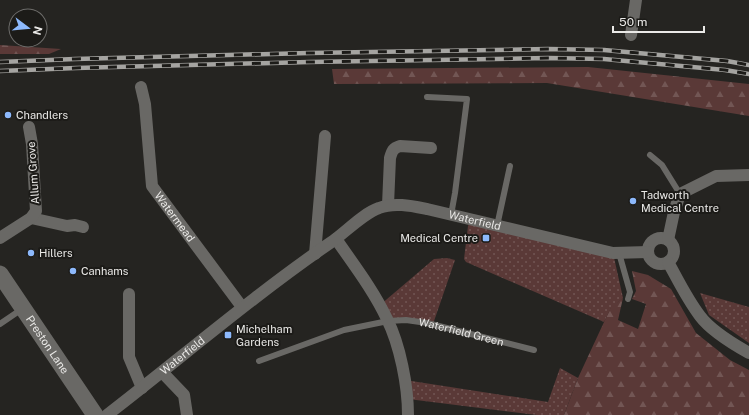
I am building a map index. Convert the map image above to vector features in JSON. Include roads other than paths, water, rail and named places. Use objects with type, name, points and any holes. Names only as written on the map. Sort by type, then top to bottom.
[{"type":"street","points":[[631,35],[636,0]]},
{"type":"street","name":"Watermead","points":[[142,87],[145,104],[152,186],[242,307]]},
{"type":"street","name":"Allum Grove","points":[[0,238],[31,218],[36,211],[32,144],[29,127]]},
{"type":"street","points":[[315,254],[325,136]]},
{"type":"street","points":[[388,205],[390,158],[392,151],[396,147],[400,146],[431,148]]},
{"type":"street","points":[[668,240],[674,212],[680,194],[716,176],[749,175]]},
{"type":"street","name":"Waterfield","points":[[107,415],[242,307],[336,239],[367,214],[378,208],[388,205],[420,208],[613,253],[648,252]]},
{"type":"street","name":"Allum Grove","points":[[31,218],[67,226],[75,225],[83,227]]},
{"type":"street","points":[[660,238],[668,240],[674,246],[674,255],[664,264],[656,262],[648,252],[650,244],[660,238]]},
{"type":"street","points":[[336,239],[375,297],[388,321],[397,346],[405,380],[408,398],[408,415]]},
{"type":"street","points":[[668,262],[688,298],[701,317],[728,342],[749,353]]},
{"type":"street","name":"Preston Lane","points":[[0,274],[95,415]]},
{"type":"street","points":[[129,294],[128,357],[142,388]]},
{"type":"street","points":[[162,372],[184,395],[187,415]]},
{"type":"lane","points":[[427,97],[467,99],[456,193],[451,215]]},
{"type":"lane","points":[[650,155],[662,166],[680,194]]},
{"type":"lane","points":[[497,226],[510,166]]},
{"type":"lane","points":[[619,253],[630,292],[628,299]]},
{"type":"lane","points":[[0,324],[24,308]]},
{"type":"lane","name":"Waterfield Green","points":[[259,361],[344,330],[388,321],[406,320],[427,323],[534,350]]},
{"type":"railway","points":[[0,62],[309,53],[548,49],[604,50],[727,61],[749,65]]},
{"type":"railway","points":[[0,71],[309,62],[548,58],[604,59],[725,70],[749,74]]},
{"type":"place","name":"Chandlers","points":[[8,115]]},
{"type":"place","name":"Tadworth Medical Centre","points":[[633,201]]},
{"type":"place","name":"Medical Centre","points":[[486,238]]},
{"type":"place","name":"Hillers","points":[[31,253]]},
{"type":"place","name":"Canhams","points":[[73,271]]},
{"type":"place","name":"Michelham Gardens","points":[[228,335]]}]
